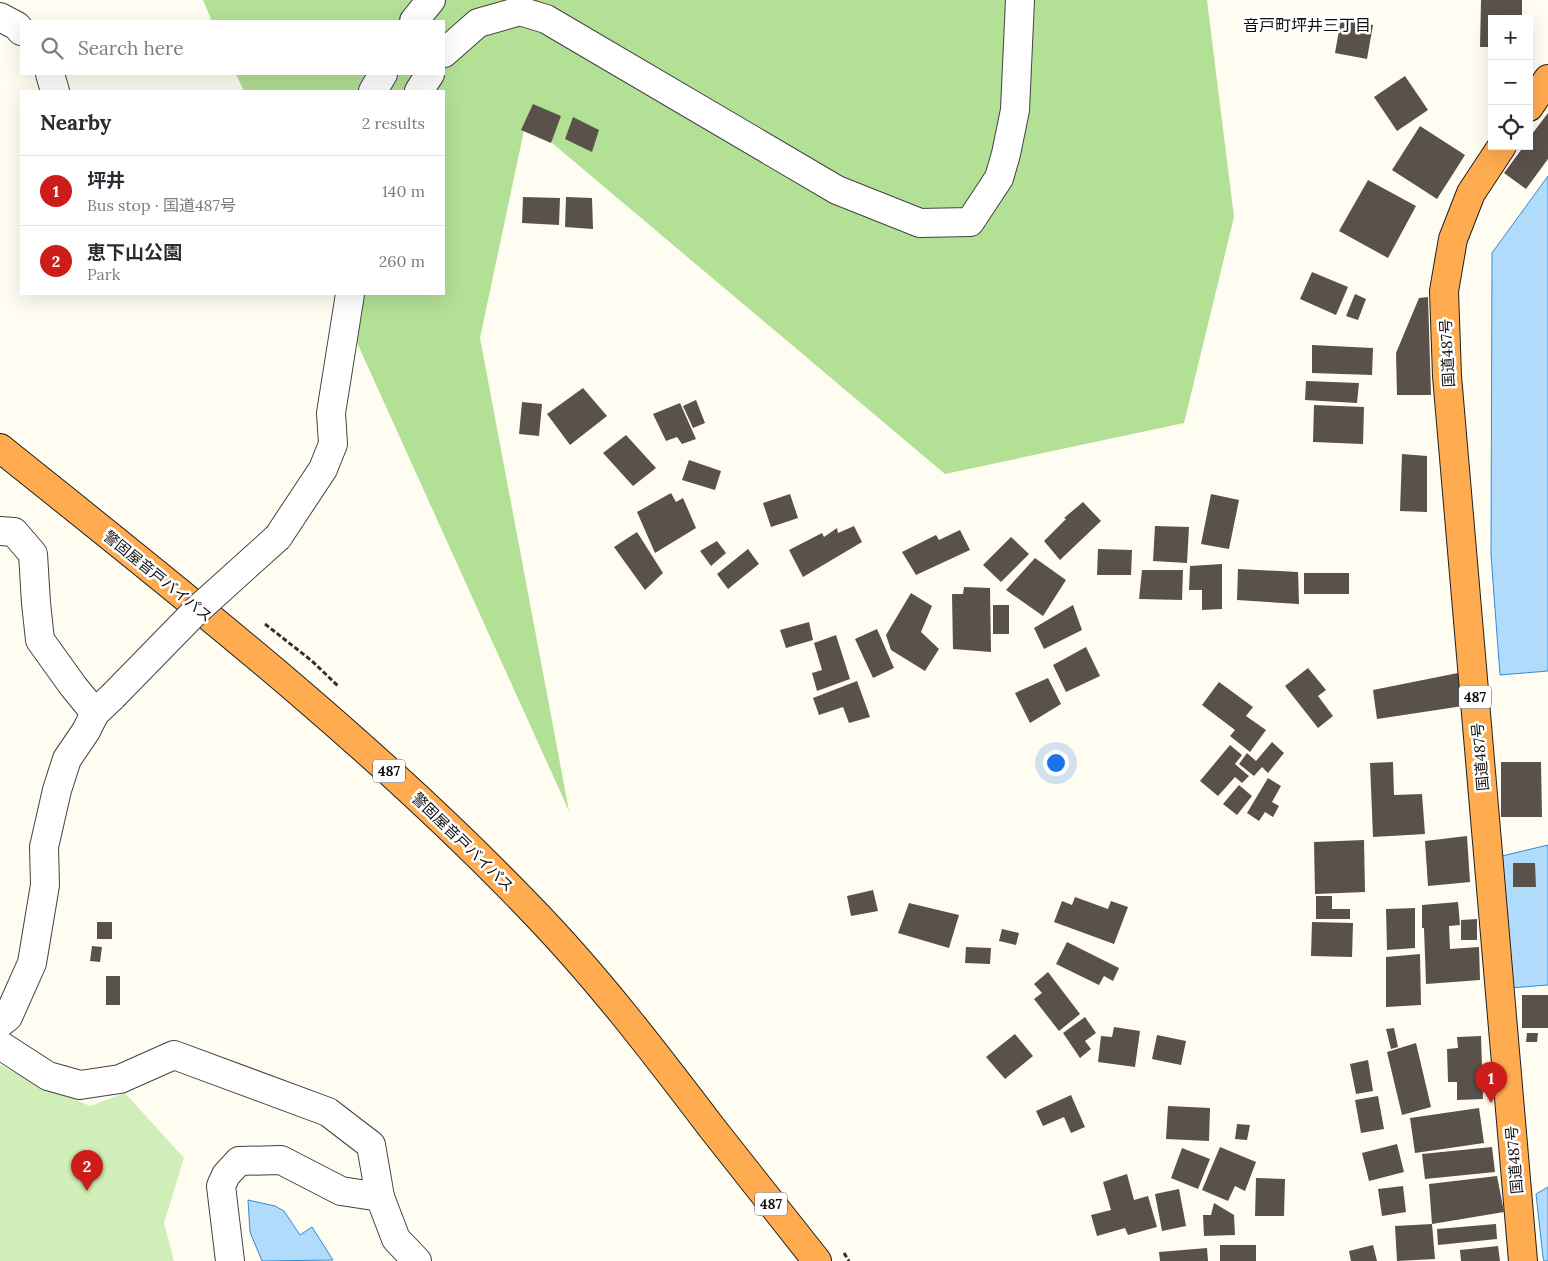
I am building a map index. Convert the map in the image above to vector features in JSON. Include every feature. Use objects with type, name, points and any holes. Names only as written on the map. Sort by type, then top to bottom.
[{"type":"highway","points":[[1530,105],[1548,79]]},
{"type":"highway","name":"国道487号","points":[[1499,150],[1471,193],[1453,239],[1444,291],[1447,376],[1524,1261]]},
{"type":"highway","name":"警固屋音戸バイパス","points":[[0,448],[136,557],[283,679],[394,776],[470,848],[532,910],[605,991],[817,1261]]},
{"type":"street","points":[[415,20],[431,0]]},
{"type":"street","points":[[445,51],[478,22],[520,11],[538,10],[836,190],[920,223],[970,222],[999,178],[1006,154],[1015,110],[1020,0]]},
{"type":"street","points":[[0,17],[17,26],[20,30]]},
{"type":"street","points":[[50,75],[54,90]]},
{"type":"street","points":[[374,90],[382,75]]},
{"type":"street","points":[[420,90],[429,75]]},
{"type":"street","points":[[0,1023],[8,1017],[32,963],[45,885],[44,847],[57,790],[67,759],[104,705],[196,611],[278,537],[323,470],[332,444],[331,413],[350,295]]},
{"type":"street","points":[[0,531],[14,532],[33,554],[40,640],[73,686],[104,705]]},
{"type":"street","points":[[0,1045],[48,1076],[80,1085],[120,1079],[174,1055],[328,1112],[371,1146],[380,1197],[396,1239],[417,1261]]},
{"type":"street","points":[[230,1261],[221,1186],[226,1175],[240,1161],[282,1160],[341,1191],[380,1197]]},
{"type":"green space","points":[[203,0],[1207,0],[1234,217],[1184,423],[945,474],[526,121],[480,338],[569,811],[335,295],[445,295],[445,90],[244,90],[236,75],[445,75],[445,20],[212,20]]},
{"type":"green space","points":[[0,1065],[90,1106],[125,1093],[184,1158],[164,1223],[174,1261],[0,1261]]},
{"type":"water","points":[[1548,176],[1548,671],[1500,675],[1491,555],[1492,253]]},
{"type":"water","points":[[1548,845],[1548,985],[1510,988],[1502,856]]},
{"type":"water","points":[[1548,1187],[1548,1261],[1544,1261],[1536,1194]]},
{"type":"water","points":[[248,1200],[275,1206],[284,1211],[300,1235],[312,1227],[333,1260],[262,1261],[250,1232]]},
{"type":"building","points":[[1481,0],[1522,0],[1522,15],[1488,15],[1488,47],[1480,47]]},
{"type":"building","points":[[1341,19],[1373,25],[1367,59],[1335,53]]},
{"type":"building","points":[[1405,76],[1428,110],[1397,131],[1374,97]]},
{"type":"building","points":[[533,104],[561,116],[551,143],[521,130]]},
{"type":"building","points":[[1548,113],[1548,159],[1526,189],[1504,173],[1521,150],[1533,150],[1533,133]]},
{"type":"building","points":[[573,117],[599,130],[592,152],[565,139]]},
{"type":"building","points":[[1420,126],[1465,155],[1437,199],[1392,170]]},
{"type":"building","points":[[1368,180],[1416,206],[1388,258],[1339,231]]},
{"type":"building","points":[[523,197],[560,198],[559,225],[522,223]]},
{"type":"building","points":[[566,197],[592,198],[593,229],[565,227]]},
{"type":"building","points":[[1312,272],[1348,287],[1336,315],[1300,299]]},
{"type":"building","points":[[1355,294],[1366,299],[1358,320],[1346,316]]},
{"type":"building","points":[[1428,297],[1431,395],[1397,395],[1396,353],[1419,298]]},
{"type":"building","points":[[1312,345],[1373,348],[1372,375],[1312,373]]},
{"type":"building","points":[[1306,381],[1359,383],[1357,403],[1305,400]]},
{"type":"building","points":[[583,388],[607,416],[570,445],[547,414]]},
{"type":"building","points":[[696,400],[705,423],[693,428],[683,406]]},
{"type":"building","points":[[522,402],[542,404],[539,436],[519,434]]},
{"type":"building","points":[[680,403],[696,439],[682,444],[677,437],[666,441],[653,414]]},
{"type":"building","points":[[1314,405],[1364,407],[1363,444],[1313,442]]},
{"type":"building","points":[[626,435],[656,468],[633,486],[603,453]]},
{"type":"building","points":[[1402,454],[1427,456],[1427,512],[1400,511]]},
{"type":"building","points":[[689,460],[721,471],[715,490],[682,480]]},
{"type":"building","points":[[671,493],[676,502],[683,498],[696,528],[655,553],[637,512]]},
{"type":"building","points":[[790,494],[798,518],[771,527],[763,503]]},
{"type":"building","points":[[1211,494],[1239,500],[1229,549],[1201,544]]},
{"type":"building","points":[[1083,502],[1101,521],[1060,560],[1044,541],[1066,519],[1064,518]]},
{"type":"building","points":[[854,526],[862,542],[803,577],[789,550],[822,533],[824,537],[837,528],[838,533]]},
{"type":"building","points":[[1155,526],[1189,527],[1187,563],[1153,561]]},
{"type":"building","points":[[960,530],[970,550],[916,575],[902,552],[936,535],[939,540]]},
{"type":"building","points":[[637,532],[663,573],[645,590],[614,547]]},
{"type":"building","points":[[1011,537],[1029,554],[1001,582],[983,565]]},
{"type":"building","points":[[717,541],[726,553],[711,566],[700,551]]},
{"type":"building","points":[[748,549],[759,564],[728,589],[717,574]]},
{"type":"building","points":[[1098,549],[1132,550],[1131,575],[1097,575]]},
{"type":"building","points":[[1035,558],[1066,580],[1043,616],[1006,590]]},
{"type":"building","points":[[1222,564],[1222,609],[1202,610],[1202,590],[1189,590],[1190,566]]},
{"type":"building","points":[[1238,569],[1298,572],[1299,604],[1237,600]]},
{"type":"building","points":[[1142,570],[1183,570],[1182,600],[1139,599]]},
{"type":"building","points":[[1304,573],[1349,573],[1349,594],[1304,594]]},
{"type":"building","points":[[964,587],[990,588],[991,652],[953,649],[952,594],[963,594]]},
{"type":"building","points":[[911,593],[932,606],[921,632],[939,649],[925,671],[891,650],[886,635]]},
{"type":"building","points":[[993,605],[1009,605],[1009,634],[993,634]]},
{"type":"building","points":[[1073,605],[1082,630],[1044,649],[1034,628]]},
{"type":"building","points":[[809,622],[813,640],[786,648],[780,630]]},
{"type":"building","points":[[877,629],[894,668],[873,678],[855,639]]},
{"type":"building","points":[[836,635],[850,679],[817,691],[812,673],[822,670],[814,643]]},
{"type":"building","points":[[1086,647],[1100,676],[1066,692],[1053,665]]},
{"type":"building","points":[[1308,668],[1326,690],[1318,696],[1333,716],[1318,728],[1285,686]]},
{"type":"building","points":[[1458,673],[1463,706],[1377,719],[1373,690]]},
{"type":"building","points":[[1048,678],[1061,704],[1030,723],[1015,693]]},
{"type":"building","points":[[857,681],[870,717],[849,723],[843,707],[819,715],[813,698]]},
{"type":"building","points":[[1219,682],[1253,707],[1246,716],[1266,730],[1250,752],[1230,736],[1235,730],[1202,705]]},
{"type":"building","points":[[1272,742],[1284,753],[1268,773],[1262,767],[1254,776],[1239,764],[1247,753],[1256,761]]},
{"type":"building","points":[[1230,745],[1242,755],[1235,764],[1249,776],[1242,783],[1235,777],[1218,796],[1200,781]]},
{"type":"building","points":[[1393,762],[1394,795],[1422,794],[1425,834],[1373,837],[1370,763]]},
{"type":"building","points":[[1501,762],[1541,762],[1542,817],[1501,817]]},
{"type":"building","points":[[1268,778],[1281,786],[1272,802],[1279,806],[1273,817],[1265,812],[1259,821],[1247,813]]},
{"type":"building","points":[[1239,785],[1252,796],[1237,815],[1223,804]]},
{"type":"building","points":[[1467,836],[1470,882],[1428,886],[1425,841]]},
{"type":"building","points":[[1364,840],[1365,892],[1315,894],[1314,842]]},
{"type":"building","points":[[1513,863],[1535,863],[1536,887],[1513,887]]},
{"type":"building","points":[[873,890],[878,911],[851,916],[847,896]]},
{"type":"building","points":[[1316,896],[1332,896],[1332,909],[1350,909],[1350,919],[1316,919]]},
{"type":"building","points":[[1075,897],[1108,909],[1111,901],[1128,907],[1114,944],[1054,922],[1062,901],[1072,905]]},
{"type":"building","points":[[1458,902],[1460,925],[1449,926],[1450,949],[1479,947],[1480,980],[1426,984],[1422,905]]},
{"type":"building","points":[[909,903],[959,915],[949,948],[898,933]]},
{"type":"building","points":[[1415,908],[1415,948],[1387,950],[1386,909]]},
{"type":"building","points":[[1477,919],[1477,940],[1461,940],[1461,920]]},
{"type":"building","points":[[97,922],[112,922],[112,939],[97,939]]},
{"type":"building","points":[[1312,922],[1353,923],[1352,957],[1311,956]]},
{"type":"building","points":[[1002,929],[1019,933],[1016,945],[999,941]]},
{"type":"building","points":[[1067,942],[1119,968],[1113,981],[1104,976],[1099,985],[1056,964]]},
{"type":"building","points":[[92,946],[102,947],[100,962],[90,961]]},
{"type":"building","points":[[966,947],[991,948],[990,964],[965,963]]},
{"type":"building","points":[[1420,954],[1421,1005],[1386,1007],[1386,957]]},
{"type":"building","points":[[1048,972],[1080,1014],[1059,1031],[1034,999],[1042,993],[1034,984]]},
{"type":"building","points":[[106,976],[120,976],[120,1005],[106,1005]]},
{"type":"building","points":[[1522,995],[1548,995],[1548,1028],[1522,1028]]},
{"type":"building","points":[[1085,1017],[1096,1033],[1085,1041],[1091,1049],[1080,1058],[1063,1033]]},
{"type":"building","points":[[1114,1027],[1140,1031],[1135,1067],[1098,1062],[1101,1036],[1112,1037]]},
{"type":"building","points":[[1394,1028],[1398,1047],[1391,1049],[1386,1029]]},
{"type":"building","points":[[1527,1033],[1538,1033],[1537,1042],[1526,1042]]},
{"type":"building","points":[[1015,1034],[1033,1056],[1005,1079],[986,1057]]},
{"type":"building","points":[[1157,1035],[1186,1041],[1181,1065],[1152,1059]]},
{"type":"building","points":[[1481,1036],[1483,1099],[1457,1100],[1457,1082],[1448,1082],[1447,1049],[1458,1048],[1457,1037]]},
{"type":"building","points":[[1416,1043],[1431,1107],[1402,1115],[1387,1052]]},
{"type":"building","points":[[1368,1060],[1373,1091],[1356,1094],[1350,1064]]},
{"type":"building","points":[[1071,1095],[1085,1127],[1071,1133],[1064,1117],[1043,1126],[1036,1111]]},
{"type":"building","points":[[1378,1096],[1384,1129],[1361,1133],[1355,1100]]},
{"type":"building","points":[[1168,1106],[1210,1108],[1209,1141],[1166,1139]]},
{"type":"building","points":[[1479,1108],[1484,1143],[1415,1153],[1410,1118]]},
{"type":"building","points":[[1237,1124],[1250,1125],[1247,1140],[1235,1139]]},
{"type":"building","points":[[1397,1144],[1404,1172],[1369,1181],[1362,1153]]},
{"type":"building","points":[[1220,1147],[1256,1162],[1245,1191],[1235,1186],[1228,1201],[1202,1190]]},
{"type":"building","points":[[1492,1147],[1495,1172],[1425,1179],[1422,1154]]},
{"type":"building","points":[[1182,1148],[1210,1159],[1198,1189],[1171,1178]]},
{"type":"building","points":[[1127,1174],[1134,1200],[1148,1196],[1157,1227],[1128,1235],[1125,1228],[1097,1236],[1091,1215],[1111,1210],[1103,1182]]},
{"type":"building","points":[[1497,1176],[1504,1212],[1432,1224],[1429,1184]]},
{"type":"building","points":[[1256,1178],[1285,1179],[1284,1216],[1255,1216]]},
{"type":"building","points":[[1403,1186],[1406,1212],[1382,1216],[1378,1189]]},
{"type":"building","points":[[1179,1189],[1186,1226],[1162,1231],[1155,1194]]},
{"type":"building","points":[[1214,1203],[1234,1215],[1235,1235],[1204,1236],[1203,1215],[1211,1215]]},
{"type":"building","points":[[1432,1224],[1435,1259],[1397,1261],[1395,1226]]},
{"type":"building","points":[[1496,1224],[1497,1239],[1438,1245],[1437,1229]]},
{"type":"building","points":[[1220,1245],[1256,1245],[1256,1261],[1220,1261]]},
{"type":"building","points":[[1373,1245],[1377,1261],[1351,1261],[1349,1251]]},
{"type":"building","points":[[1498,1246],[1500,1261],[1461,1261],[1460,1250]]},
{"type":"building","points":[[1207,1248],[1208,1261],[1160,1261],[1159,1252]]},
{"type":"place","name":"坪井","points":[[1491,1103]]},
{"type":"place","name":"恵下山公園","points":[[87,1191]]},
{"type":"district","name":"音戸町坪井三丁目","points":[[1307,25]]}]
